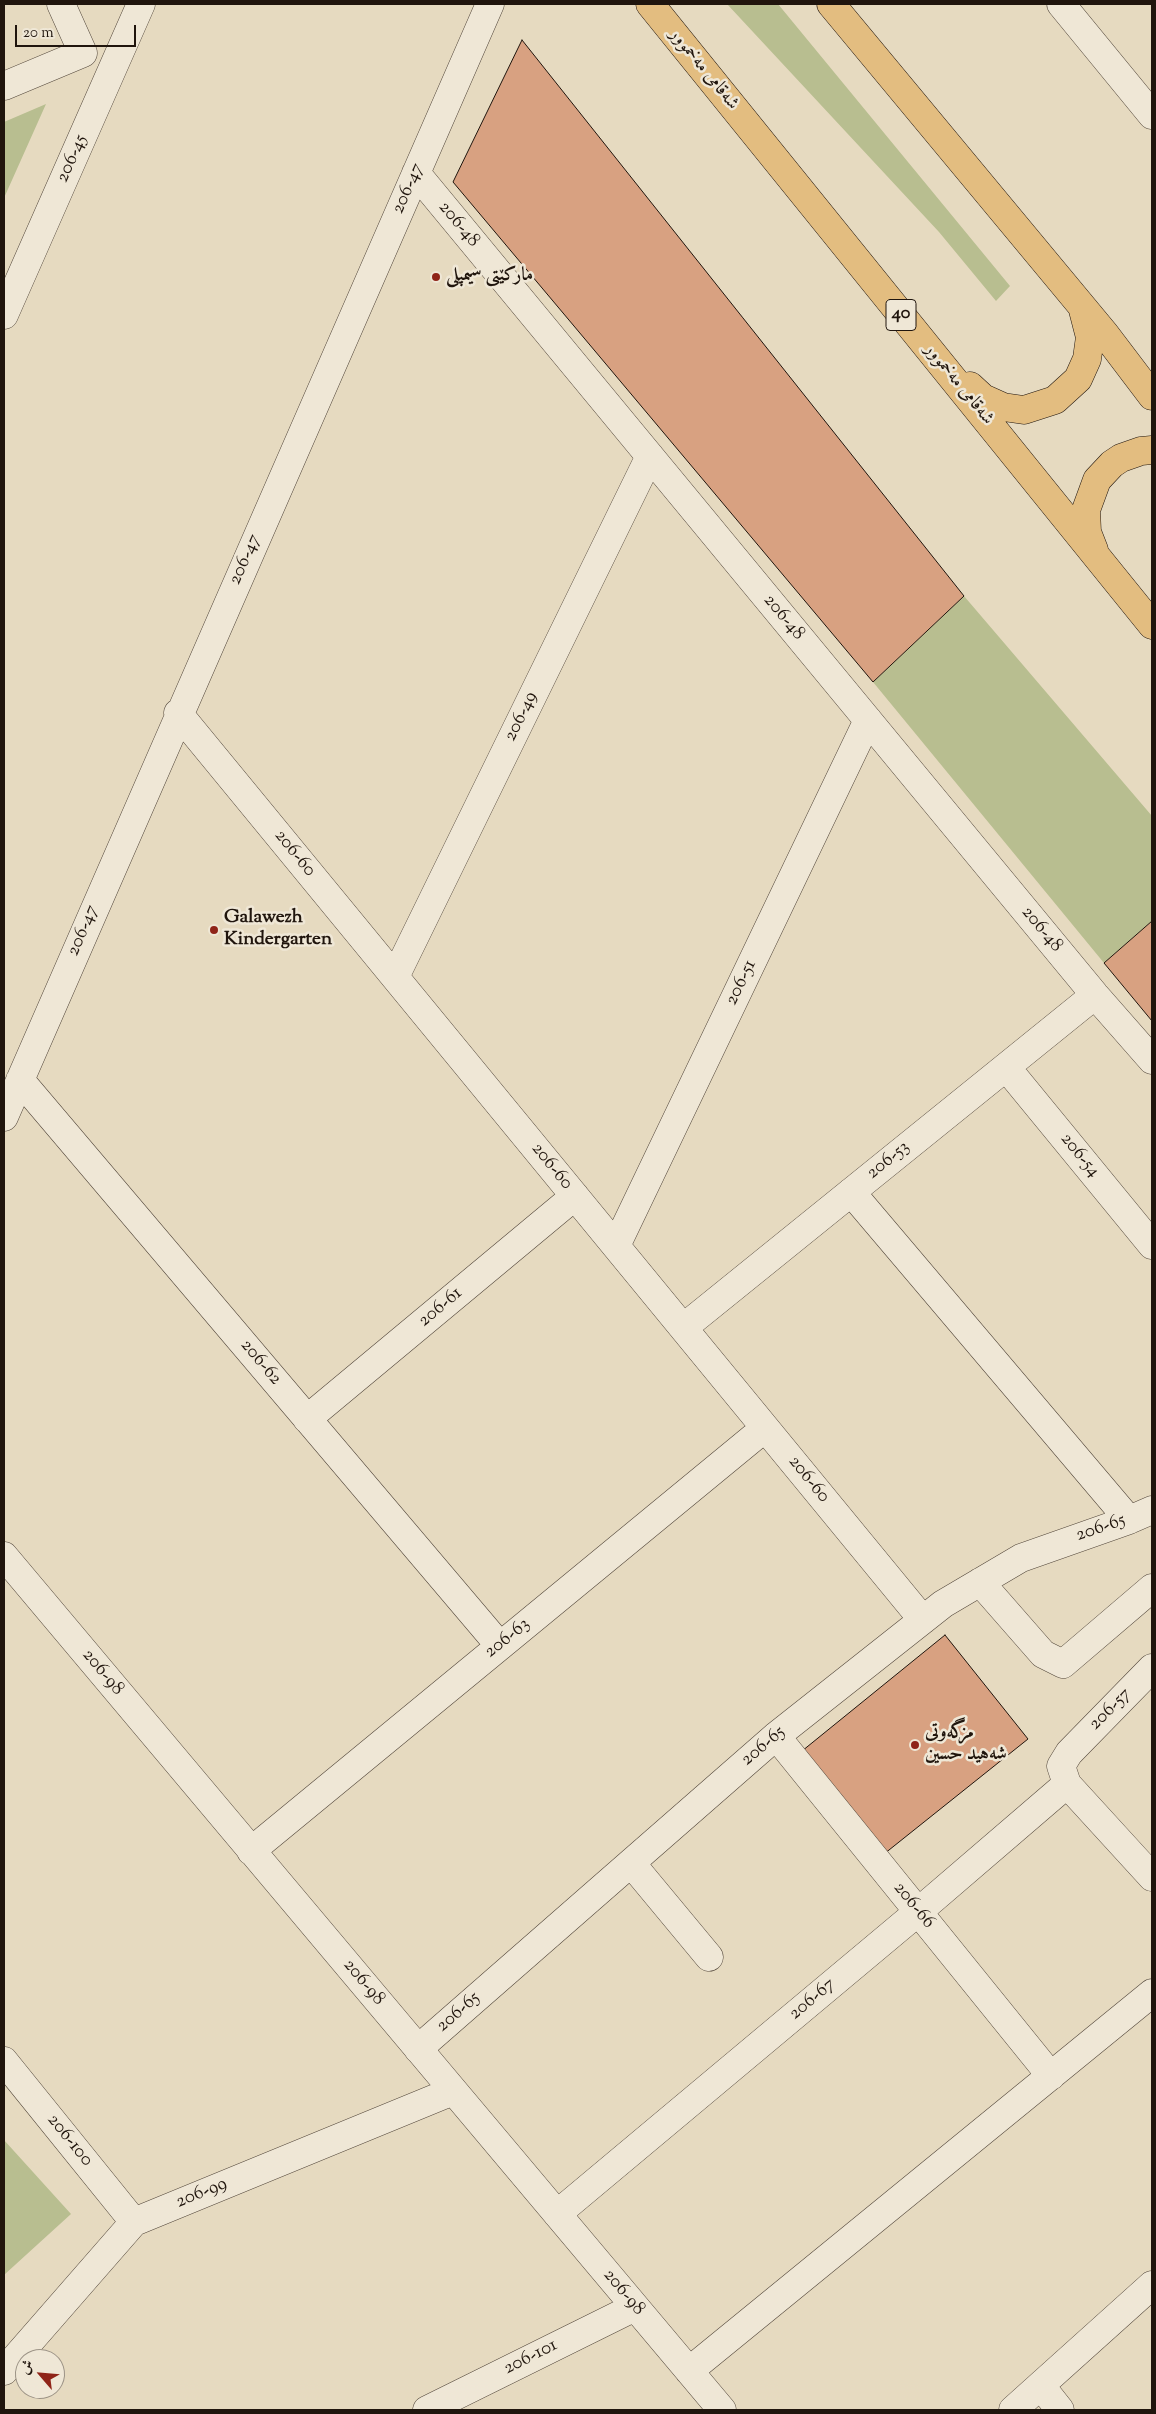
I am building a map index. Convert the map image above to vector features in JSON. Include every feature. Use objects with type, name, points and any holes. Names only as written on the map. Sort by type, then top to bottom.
[{"type":"highway","name":"شەقامی مەخموور","points":[[650,4],[1152,625]]},
{"type":"highway","points":[[831,4],[1074,297],[1152,396]]},
{"type":"highway","points":[[925,344],[975,391],[993,403],[1003,407],[1024,410],[1045,405],[1072,387],[1087,358],[1089,348],[1088,326],[1081,307],[1074,297]]},
{"type":"highway","points":[[1101,564],[1087,532],[1086,510],[1092,490],[1097,480],[1112,464],[1131,454],[1152,450]]},
{"type":"street","points":[[61,4],[83,53],[114,68]]},
{"type":"street","name":"206-45","points":[[4,315],[141,4]]},
{"type":"street","name":"206-47","points":[[4,1117],[178,713],[490,4]]},
{"type":"street","points":[[1062,4],[1152,115]]},
{"type":"street","points":[[4,86],[83,53]]},
{"type":"street","name":"206-48","points":[[416,173],[1095,995],[1152,1060]]},
{"type":"street","name":"206-49","points":[[395,977],[650,456]]},
{"type":"street","name":"206-60","points":[[178,713],[924,1620]]},
{"type":"street","name":"206-51","points":[[616,1246],[868,720]]},
{"type":"street","name":"206-53","points":[[683,1328],[1095,995]]},
{"type":"street","name":"206-54","points":[[1006,1067],[1152,1245]]},
{"type":"street","name":"206-62","points":[[20,1080],[500,1646]]},
{"type":"street","points":[[851,1192],[1141,1515]]},
{"type":"street","name":"206-61","points":[[307,1419],[575,1196]]},
{"type":"street","name":"206-63","points":[[251,1851],[766,1428]]},
{"type":"street","name":"206-65","points":[[418,2049],[776,1736],[943,1604],[1021,1558],[1141,1515]]},
{"type":"street","name":"206-98","points":[[4,1556],[722,2410]]},
{"type":"street","points":[[980,1582],[1043,1654],[1063,1664],[1152,1588]]},
{"type":"street","name":"206-57","points":[[1067,1784],[1061,1766],[1069,1753],[1152,1668]]},
{"type":"street","name":"206-66","points":[[776,1736],[1051,2076]]},
{"type":"street","points":[[1067,1784],[1152,1877]]},
{"type":"street","name":"206-67","points":[[556,2214],[918,1912],[1067,1784]]},
{"type":"street","points":[[631,1863],[709,1957]]},
{"type":"street","points":[[689,2371],[1152,1993]]},
{"type":"street","name":"206-100","points":[[4,2061],[134,2222]]},
{"type":"street","name":"206-99","points":[[4,2371],[134,2222],[454,2091]]},
{"type":"street","points":[[1013,2410],[1152,2285]]},
{"type":"street","name":"206-101","points":[[427,2410],[635,2307]]},
{"type":"street","points":[[1040,2386],[1060,2410]]},
{"type":"green space","points":[[727,4],[778,4],[1010,286],[996,301],[939,232]]},
{"type":"green space","points":[[46,104],[4,198],[4,122]]},
{"type":"green space","points":[[964,596],[1152,816],[1152,921],[1104,963],[873,682]]},
{"type":"green space","points":[[4,2140],[71,2214],[4,2275]]},
{"type":"building","points":[[522,40],[964,596],[873,682],[453,182]]},
{"type":"building","points":[[1152,921],[1152,1021],[1104,963]]},
{"type":"building","name":"مزگەوتی شەهید حسين","points":[[945,1635],[1028,1739],[884,1854],[802,1751]]},
{"type":"place","name":"مارکێتی سیمپلی","points":[[436,277]]},
{"type":"place","name":"Galawezh Kindergarten","points":[[214,930]]},
{"type":"place","name":"مزگەوتی شەهید حسين","points":[[915,1745]]}]
